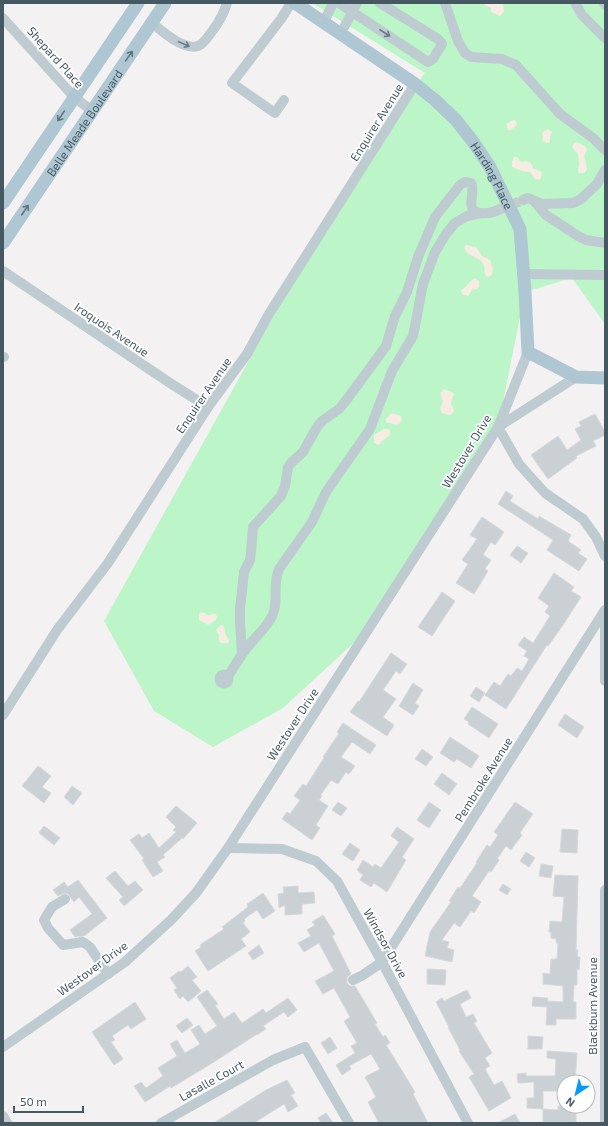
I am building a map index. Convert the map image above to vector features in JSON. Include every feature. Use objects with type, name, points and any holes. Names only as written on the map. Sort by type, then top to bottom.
[{"type":"main road","name":"Belle Meade Boulevard","points":[[3,203],[138,3]]},
{"type":"main road","name":"Belle Meade Boulevard","points":[[3,242],[91,110],[165,3]]},
{"type":"main road","name":"Harding Place","points":[[295,3],[415,84],[456,120],[474,143],[490,167],[520,229],[528,352]]},
{"type":"main road","points":[[528,352],[576,377],[605,378]]},
{"type":"street","points":[[152,23],[188,47],[198,46],[207,38],[217,24],[225,10],[226,3]]},
{"type":"street","points":[[284,100],[275,112],[232,83],[281,19],[291,3]]},
{"type":"street","points":[[324,22],[333,3]]},
{"type":"street","points":[[339,3],[354,8],[428,62],[433,59],[442,44],[438,39],[380,3]]},
{"type":"street","points":[[445,3],[458,40],[465,53],[474,57],[502,59],[516,65],[560,114],[597,141],[605,150]]},
{"type":"street","points":[[575,3],[582,15],[605,38]]},
{"type":"street","points":[[341,33],[354,8]]},
{"type":"street","name":"Shepard Place","points":[[3,18],[74,97],[91,110]]},
{"type":"street","name":"Enquirer Avenue","points":[[3,715],[57,630],[108,563],[208,407],[247,354],[269,314],[415,84]]},
{"type":"street","points":[[523,200],[528,198],[542,204],[568,204],[577,202],[597,184],[605,170]]},
{"type":"street","points":[[242,654],[240,609],[244,572],[251,552],[253,527],[281,496],[285,486],[288,467],[304,452],[317,427],[322,421],[339,409],[386,346],[395,316],[407,292],[418,257],[436,213],[451,198],[460,185],[468,182],[472,185],[474,191],[471,206],[473,210],[481,213]]},
{"type":"street","points":[[535,202],[546,216],[578,236],[586,240],[605,243]]},
{"type":"street","points":[[228,676],[242,654],[272,617],[276,607],[275,586],[276,576],[279,569],[312,522],[326,492],[370,429],[392,371],[413,336],[424,279],[435,252],[455,223],[467,216],[489,213],[496,210]]},
{"type":"street","name":"Iroquois Avenue","points":[[3,271],[208,407]]},
{"type":"street","points":[[524,274],[605,275]]},
{"type":"street","name":"Westover Drive","points":[[3,1047],[125,962],[171,920],[196,893],[228,848],[498,427],[528,352]]},
{"type":"street","points":[[576,377],[498,427],[519,464],[545,493],[583,519],[596,537],[605,556]]},
{"type":"street","points":[[605,607],[605,681]]},
{"type":"street","name":"Pembroke Avenue","points":[[382,962],[605,610]]},
{"type":"street","name":"Windsor Drive","points":[[228,848],[282,849],[316,861],[337,881],[468,1123]]},
{"type":"street","name":"Blackburn Avenue","points":[[605,890],[605,1123]]},
{"type":"street","points":[[66,899],[52,907],[44,920],[48,928],[63,945],[83,942],[90,947],[108,974]]},
{"type":"street","points":[[353,980],[364,975],[382,962]]},
{"type":"street","name":"Lasalle Court","points":[[161,1123],[273,1060],[305,1047],[349,1123]]},
{"type":"street","points":[[3,1116],[7,1123]]},
{"type":"green space","points":[[312,3],[605,3],[605,324],[572,278],[525,292],[498,427],[370,628],[283,708],[213,747],[154,711],[104,621],[365,152],[425,73]]},
{"type":"sand","points":[[483,3],[503,3],[504,12],[500,16],[491,12],[491,8]]},
{"type":"sand","points":[[513,120],[516,121],[517,125],[511,130],[508,130],[506,124]]},
{"type":"sand","points":[[547,129],[552,132],[550,142],[547,143],[543,141],[542,133]]},
{"type":"sand","points":[[577,142],[586,147],[587,150],[584,156],[587,170],[584,173],[579,173],[578,154],[572,147],[574,143]]},
{"type":"sand","points":[[514,157],[517,157],[521,162],[527,161],[530,163],[534,169],[542,173],[541,178],[539,180],[535,179],[530,172],[512,167]]},
{"type":"sand","points":[[466,245],[476,247],[482,256],[490,260],[493,269],[492,275],[488,277],[485,275],[484,265],[482,262],[467,253],[464,247]]},
{"type":"sand","points":[[474,278],[479,281],[479,287],[472,290],[468,296],[463,295],[461,291]]},
{"type":"sand","points":[[444,389],[454,394],[451,403],[454,410],[452,414],[449,415],[442,413],[440,409],[443,401],[440,393]]},
{"type":"sand","points":[[391,413],[401,416],[402,420],[399,424],[396,425],[386,422],[386,419]]},
{"type":"sand","points":[[384,429],[390,430],[390,435],[379,445],[374,443],[374,435]]},
{"type":"sand","points":[[202,612],[208,615],[215,614],[217,616],[216,620],[208,625],[199,620],[199,613]]},
{"type":"sand","points":[[221,625],[224,626],[225,634],[229,640],[228,643],[221,643],[219,641],[219,635],[216,630]]},
{"type":"building","points":[[595,414],[605,432],[605,435],[593,441],[596,446],[576,456],[577,458],[548,479],[531,455],[558,436],[567,450],[581,440],[575,429],[581,426],[579,422]]},
{"type":"building","points":[[506,491],[513,496],[510,501],[538,519],[539,516],[571,535],[568,541],[581,550],[578,553],[587,559],[579,571],[547,550],[553,540],[498,504]]},
{"type":"building","points":[[482,517],[504,532],[495,545],[491,542],[483,555],[491,560],[485,569],[488,571],[474,594],[456,583],[468,564],[462,560],[477,539],[470,535]]},
{"type":"building","points":[[517,546],[528,553],[521,563],[510,555]]},
{"type":"building","points":[[554,573],[574,587],[571,591],[581,597],[563,625],[548,646],[547,645],[506,709],[485,695],[494,682],[500,686],[508,674],[511,676],[517,668],[522,671],[529,659],[524,656],[527,651],[518,645],[524,637],[533,643],[550,616],[545,612],[549,606],[538,598]]},
{"type":"building","points":[[442,592],[455,601],[432,636],[418,627]]},
{"type":"building","points":[[391,653],[407,664],[400,674],[396,671],[383,690],[396,699],[383,717],[394,725],[387,736],[350,712],[358,701],[359,702]]},
{"type":"building","points":[[413,683],[423,690],[415,703],[419,706],[413,715],[399,706]]},
{"type":"building","points":[[476,687],[485,693],[479,702],[470,696]]},
{"type":"building","points":[[472,707],[498,724],[489,738],[468,724],[469,722],[464,719]]},
{"type":"building","points":[[565,714],[584,727],[577,738],[558,725]]},
{"type":"building","points":[[343,723],[376,745],[370,754],[352,742],[341,757],[355,766],[349,774],[346,772],[338,784],[331,780],[320,796],[322,796],[319,800],[328,806],[316,825],[320,828],[312,840],[282,819],[287,812],[290,814],[300,800],[294,796],[303,784],[306,786],[339,733],[337,732]]},
{"type":"building","points":[[450,737],[479,756],[471,768],[457,759],[454,762],[440,753]]},
{"type":"building","points":[[422,749],[433,757],[426,766],[415,759]]},
{"type":"building","points":[[38,766],[51,776],[42,787],[51,793],[44,803],[22,786]]},
{"type":"building","points":[[442,773],[457,784],[449,795],[434,784]]},
{"type":"building","points":[[72,786],[82,793],[73,805],[64,797]]},
{"type":"building","points":[[338,802],[347,808],[341,816],[332,810]]},
{"type":"building","points":[[429,802],[441,810],[429,828],[417,820]]},
{"type":"building","points":[[515,802],[533,814],[520,833],[522,835],[511,850],[506,846],[497,859],[499,860],[491,872],[489,871],[472,896],[481,902],[474,913],[471,911],[460,927],[454,923],[442,940],[449,942],[447,948],[454,950],[452,962],[425,956],[430,932],[451,902],[449,901],[458,887],[460,888],[477,863],[476,862],[487,845],[490,847],[498,835],[494,832]]},
{"type":"building","points":[[176,806],[197,823],[183,839],[182,838],[163,855],[165,857],[157,862],[163,871],[153,877],[142,860],[144,859],[130,840],[139,834],[142,838],[149,833],[159,848],[176,832],[173,830],[176,827],[166,817]]},
{"type":"building","points":[[44,826],[60,838],[54,845],[39,833]]},
{"type":"building","points":[[397,827],[414,839],[402,857],[406,860],[387,892],[374,883],[371,887],[360,880],[363,875],[357,870],[363,860],[373,867],[375,864],[381,868],[399,842],[391,836]]},
{"type":"building","points":[[562,829],[578,830],[577,853],[560,852]]},
{"type":"building","points":[[350,843],[360,850],[353,861],[342,854]]},
{"type":"building","points":[[526,852],[535,858],[529,867],[520,861]]},
{"type":"building","points":[[541,864],[553,866],[551,878],[539,876]]},
{"type":"building","points":[[115,871],[128,886],[135,881],[143,890],[124,906],[119,900],[123,897],[106,878]]},
{"type":"building","points":[[555,875],[578,876],[576,950],[578,950],[577,957],[580,957],[579,970],[577,969],[577,985],[574,985],[573,1002],[576,1002],[576,1019],[556,1019],[556,1025],[546,1025],[547,1007],[532,1006],[533,997],[548,998],[547,1001],[563,1002],[563,986],[543,984],[543,973],[550,974],[551,959],[557,959],[558,943],[556,943],[556,939],[551,938],[551,932],[549,932],[550,921],[562,922],[564,897],[553,896]]},
{"type":"building","points":[[78,880],[107,918],[84,936],[75,937],[70,930],[92,914],[79,897],[74,902],[68,894],[64,893],[58,896],[53,890],[64,882],[68,887]]},
{"type":"building","points":[[503,884],[511,889],[507,895],[499,890]]},
{"type":"building","points":[[298,886],[298,893],[314,892],[315,903],[302,904],[302,914],[285,915],[285,905],[279,908],[278,894],[284,893],[283,887]]},
{"type":"building","points":[[263,893],[275,911],[263,919],[257,910],[244,919],[245,921],[243,923],[250,932],[241,939],[246,946],[208,971],[195,951],[201,947],[200,945],[224,929],[222,927],[248,907],[247,904]]},
{"type":"building","points":[[323,915],[335,934],[332,936],[351,974],[347,977],[347,983],[350,986],[355,986],[377,1023],[375,1024],[383,1037],[385,1035],[390,1043],[386,1045],[415,1092],[413,1094],[428,1123],[379,1123],[368,1102],[376,1097],[365,1077],[380,1069],[371,1054],[349,1066],[351,1069],[342,1075],[336,1065],[355,1053],[351,1046],[357,1043],[344,1021],[350,1017],[334,988],[323,994],[315,981],[334,971],[319,943],[304,952],[298,943],[311,936],[307,930],[315,925],[312,922]]},
{"type":"building","points":[[259,945],[264,953],[253,960],[248,953]]},
{"type":"building","points":[[188,966],[197,977],[192,980],[201,991],[188,1002],[183,996],[180,999],[174,990],[177,988],[170,978]]},
{"type":"building","points":[[427,969],[446,970],[445,985],[427,984]]},
{"type":"building","points":[[207,990],[218,1004],[215,1005],[224,1019],[234,1012],[242,1023],[263,1009],[266,1013],[288,998],[297,1010],[288,1017],[284,1012],[263,1026],[266,1029],[257,1035],[171,1088],[170,1086],[145,1102],[134,1086],[141,1082],[146,1088],[163,1076],[158,1068],[177,1056],[170,1044],[177,1040],[185,1053],[200,1044],[191,1030],[199,1025],[205,1034],[217,1026],[197,997]]},
{"type":"building","points":[[467,990],[471,998],[460,1004],[466,1017],[473,1014],[477,1021],[474,1023],[492,1053],[485,1058],[490,1066],[485,1069],[494,1085],[502,1081],[511,1098],[489,1111],[469,1077],[474,1074],[459,1051],[460,1050],[436,1002],[442,998],[444,1001]]},
{"type":"building","points":[[135,1002],[146,1019],[131,1029],[128,1025],[112,1036],[115,1040],[111,1042],[123,1059],[114,1065],[92,1032]]},
{"type":"building","points":[[187,1018],[193,1025],[182,1033],[176,1026]]},
{"type":"building","points":[[528,1036],[543,1037],[542,1049],[528,1049]]},
{"type":"building","points":[[330,1037],[337,1048],[328,1054],[321,1043]]},
{"type":"building","points":[[547,1051],[577,1053],[576,1074],[556,1074],[556,1091],[543,1091],[543,1109],[527,1108],[527,1098],[534,1098],[534,1082],[518,1083],[517,1074],[526,1073],[526,1076],[555,1076],[556,1059],[547,1058]]},
{"type":"building","points":[[287,1080],[295,1093],[291,1095],[298,1106],[288,1112],[284,1104],[254,1123],[214,1123],[266,1090]]},
{"type":"building","points":[[543,1109],[556,1110],[556,1114],[576,1114],[576,1122],[543,1122]]},
{"type":"building","points":[[326,1113],[333,1123],[321,1123],[318,1118]]},
{"type":"building","points":[[515,1114],[520,1123],[498,1123]]},
{"type":"tunnel","points":[[496,211],[523,200]]}]
